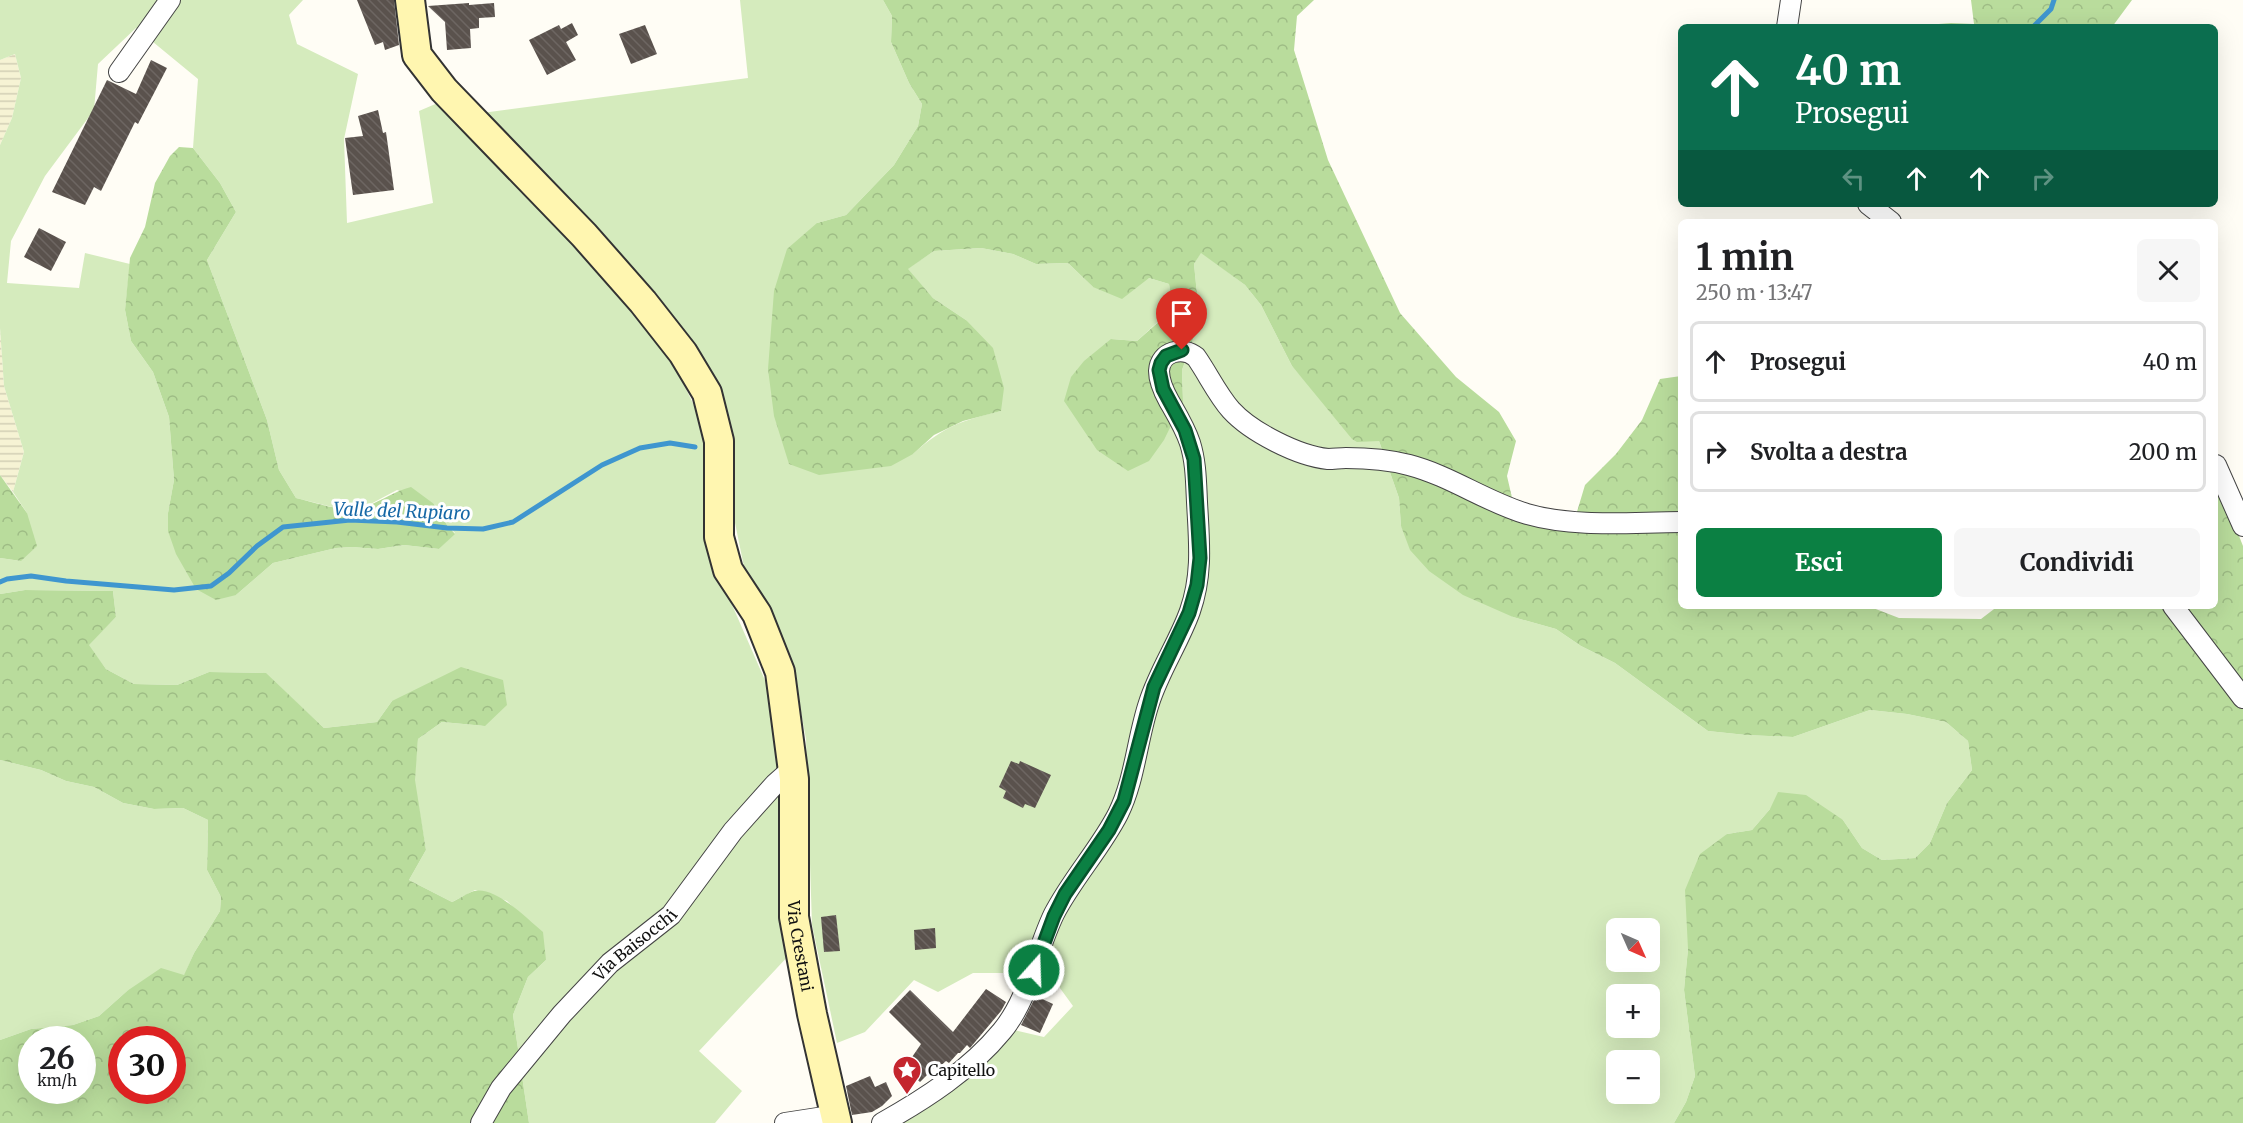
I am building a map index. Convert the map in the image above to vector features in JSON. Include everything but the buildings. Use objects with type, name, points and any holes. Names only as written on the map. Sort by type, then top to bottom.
[{"type":"street","points":[[119,72],[170,0]]},
{"type":"street","name":"Via Crestani","points":[[410,0],[417,55],[444,90],[584,235],[643,302],[683,353],[707,393],[719,441],[719,537],[728,570],[757,614],[780,672],[793,768],[795,918],[812,1014],[837,1119]]},
{"type":"street","points":[[1787,24],[1791,0]]},
{"type":"street","points":[[1872,207],[1887,219]]},
{"type":"street","points":[[882,1123],[920,1101],[956,1074],[1001,1032],[1022,1000],[1054,916],[1081,870],[1109,830],[1124,801],[1154,687],[1189,613],[1197,585],[1200,558],[1194,459],[1185,430],[1160,379],[1161,363],[1166,356],[1182,350],[1190,352],[1196,357],[1234,413],[1269,437],[1312,456],[1324,459],[1408,464],[1516,510],[1547,519],[1678,522]]},
{"type":"street","points":[[2218,470],[2243,526]]},
{"type":"street","points":[[2176,609],[2243,698]]},
{"type":"street","name":"Via Baisocchi","points":[[481,1123],[501,1088],[562,1014],[610,963],[670,915],[733,831],[775,784],[793,768]]},
{"type":"street","points":[[785,1123],[837,1119]]},
{"type":"shaded area","points":[[15,54],[21,78],[12,118],[0,145],[0,60]]},
{"type":"shaded area","points":[[0,328],[4,386],[24,452],[13,492],[0,475]]},
{"type":"green space","points":[[0,0],[303,0],[289,15],[297,44],[358,74],[344,139],[347,223],[433,203],[419,111],[440,102],[609,280],[678,372],[699,416],[708,456],[719,575],[771,694],[780,742],[791,953],[699,1051],[742,1091],[715,1123],[529,1123],[513,1015],[528,977],[546,960],[516,910],[507,901],[475,890],[452,902],[409,880],[426,850],[414,780],[418,739],[442,722],[485,726],[392,701],[377,722],[324,728],[265,673],[209,672],[177,685],[134,684],[106,669],[88,645],[116,617],[113,591],[25,590],[0,594],[0,558],[21,561],[27,513],[13,492],[24,452],[4,386],[0,328],[0,145],[12,118],[21,78],[15,54],[0,60]],"holes":[[[136,28],[198,79],[193,148],[220,183],[236,212],[207,260],[267,420],[279,470],[296,498],[336,508],[365,507],[397,490],[434,504],[455,533],[439,549],[404,545],[378,549],[336,548],[273,563],[236,595],[168,513],[174,480],[169,417],[153,372],[131,341],[125,310],[130,264],[85,253],[79,288],[7,283],[11,241],[45,176],[94,110],[98,64]]]},
{"type":"green space","points":[[740,0],[883,0],[892,16],[891,42],[909,83],[922,104],[918,126],[894,165],[846,215],[817,223],[913,454],[934,437],[954,426],[1001,411],[966,320],[933,298],[907,269],[934,251],[981,248],[1013,254],[1036,264],[1068,263],[1093,287],[1149,278],[1169,284],[1173,308],[1137,341],[1111,339],[1183,401],[1182,370],[1196,331],[1198,304],[1194,264],[1201,252],[1245,285],[1261,305],[1292,366],[1358,441],[1379,441],[1399,498],[1401,526],[1513,617],[1556,629],[1581,646],[1615,663],[1708,731],[1793,737],[1870,710],[1907,714],[1946,722],[1968,741],[1972,770],[1947,803],[1930,843],[1915,858],[1882,860],[1862,848],[1843,820],[1770,809],[1752,830],[1727,834],[1688,949],[1684,990],[1695,1076],[1686,1102],[1674,1123],[900,1123],[1014,1030],[1044,1037],[1073,1006],[1049,973],[973,973],[938,992],[914,980],[865,1032],[837,1043],[812,925],[806,739],[796,686],[744,567],[733,513],[734,452],[725,408],[700,358],[629,263],[573,202],[482,113],[748,78]]},
{"type":"green space","points":[[883,0],[1314,0],[1297,16],[1294,50],[1328,160],[1400,313],[1456,377],[1499,412],[1516,441],[1507,476],[1513,502],[1576,515],[1585,485],[1616,454],[1642,420],[1660,379],[1678,376],[1678,609],[1876,609],[1899,618],[1981,619],[1994,609],[2218,609],[2218,490],[2223,496],[2243,546],[2243,1123],[1674,1123],[1686,1102],[1695,1076],[1684,990],[1688,949],[1685,890],[1700,854],[1727,834],[1752,830],[1770,809],[1778,792],[1806,795],[1843,820],[1862,848],[1882,860],[1915,858],[1930,843],[1947,803],[1972,770],[1968,741],[1946,722],[1907,714],[1870,710],[1793,737],[1708,731],[1615,663],[1581,646],[1556,629],[1513,617],[1463,595],[1429,571],[1410,550],[1401,526],[1399,498],[1379,441],[1357,442],[1352,439],[1292,366],[1261,305],[1245,285],[1201,253],[1194,264],[1198,304],[1196,331],[1182,370],[1183,401],[1164,440],[1149,461],[1128,471],[1097,450],[1064,401],[1071,377],[1084,361],[1111,339],[1137,341],[1173,309],[1169,284],[1149,278],[1122,299],[1093,287],[1068,263],[1036,264],[1013,254],[981,248],[934,251],[908,269],[933,298],[966,320],[993,348],[1004,388],[1001,411],[963,421],[934,435],[913,454],[891,466],[819,475],[789,464],[774,416],[768,369],[774,291],[787,249],[817,223],[846,215],[894,165],[918,126],[922,104],[909,83],[891,42],[892,16]]},
{"type":"green space","points":[[1971,0],[2132,0],[2114,24],[1974,24]]},
{"type":"green space","points":[[179,147],[193,148],[220,183],[236,212],[207,260],[267,420],[279,470],[296,498],[331,507],[350,509],[367,506],[411,487],[434,504],[455,534],[439,549],[404,545],[378,549],[336,548],[273,563],[236,595],[216,600],[196,589],[176,554],[168,531],[168,513],[174,480],[169,417],[153,372],[131,341],[125,310],[130,258],[145,227],[155,183],[170,156]]},
{"type":"green space","points":[[0,475],[27,513],[37,546],[21,561],[0,558]]},
{"type":"green space","points":[[25,590],[113,591],[116,617],[89,645],[106,669],[134,684],[177,685],[209,672],[266,673],[324,728],[377,722],[392,701],[461,667],[503,680],[507,705],[485,726],[442,722],[418,739],[415,780],[426,850],[409,880],[452,902],[474,891],[492,893],[511,905],[543,932],[546,960],[528,977],[513,1015],[529,1123],[0,1123],[0,1040],[18,1034],[18,1104],[96,1104],[96,1026],[62,1026],[73,1025],[99,1016],[127,991],[161,968],[184,975],[194,953],[220,911],[221,897],[207,870],[208,820],[183,808],[154,809],[123,803],[94,787],[66,781],[41,770],[0,760],[0,594]]},
{"type":"green space","points":[[0,760],[41,770],[66,781],[94,787],[123,803],[154,809],[183,808],[208,820],[207,870],[221,897],[220,911],[194,953],[184,976],[127,991],[99,1016],[73,1025],[18,1026],[18,1034],[0,1040]]},
{"type":"waterway","points":[[2036,24],[2051,9],[2054,0]]},
{"type":"waterway","name":"Valle del Rupiaro","points":[[0,582],[31,576],[174,590],[211,586],[283,527],[350,520],[483,529],[513,522],[602,465],[640,448],[670,443],[695,447]]},
{"type":"place","name":"Capitello","points":[[907,1096]]},
{"type":"route","points":[[1034,970],[1054,916],[1065,894],[1119,813],[1127,791],[1154,687],[1189,613],[1197,585],[1200,558],[1194,459],[1185,430],[1163,389],[1159,370],[1166,356],[1182,350]]}]
